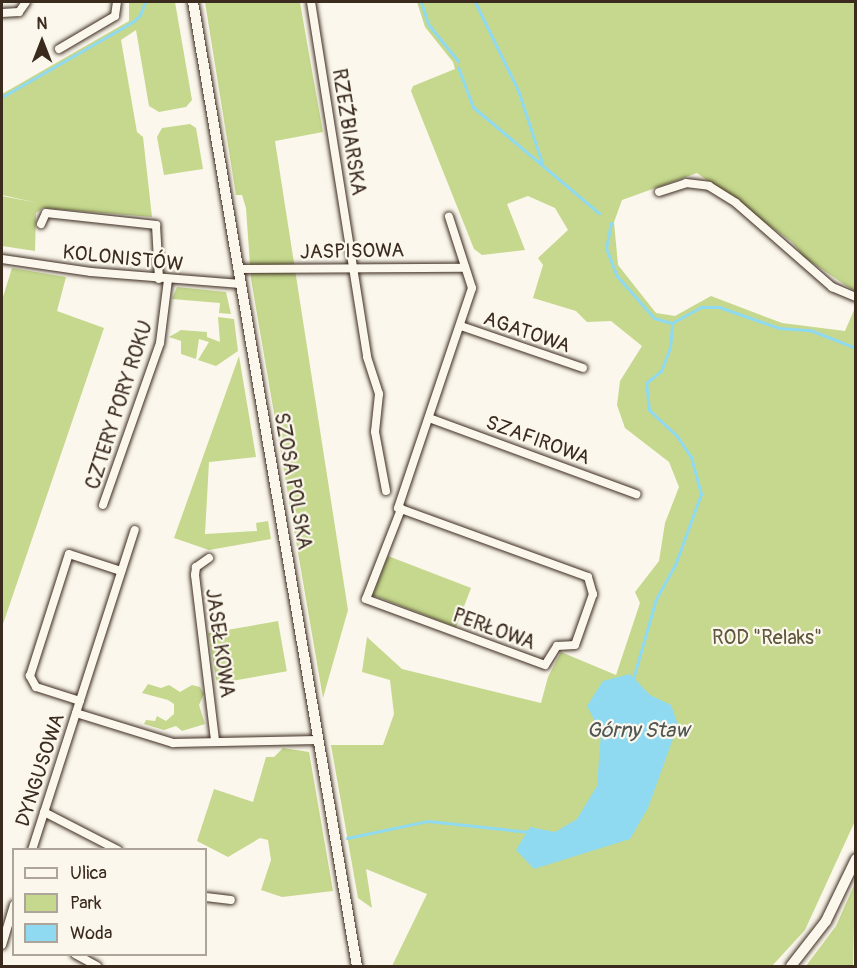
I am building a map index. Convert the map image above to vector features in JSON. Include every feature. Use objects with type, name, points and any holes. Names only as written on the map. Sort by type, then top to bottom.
[{"type":"street","points":[[2,13],[19,12],[26,2]]},
{"type":"street","points":[[59,49],[115,16],[117,2]]},
{"type":"street","name":"SZOSA POLSKA","points":[[193,2],[357,966]]},
{"type":"street","name":"RZEŹBIARSKA","points":[[311,2],[367,357],[379,393],[375,432],[386,491]]},
{"type":"street","points":[[659,192],[686,183],[709,186],[736,203],[818,276],[854,296]]},
{"type":"street","name":"CZTERY PORY ROKU","points":[[41,224],[46,213],[156,225],[163,279],[160,343],[103,505]]},
{"type":"street","name":"PERŁOWA","points":[[401,509],[366,599],[545,665],[557,646],[575,645],[593,594],[588,577],[401,509],[398,508],[472,288],[472,278],[465,268],[449,217]]},
{"type":"street","name":"KOLONISTÓW","points":[[2,259],[163,279],[241,284]]},
{"type":"street","name":"JASPISOWA","points":[[239,269],[465,268]]},
{"type":"street","name":"AGATOWA","points":[[461,326],[583,368]]},
{"type":"street","name":"SZAFIROWA","points":[[429,418],[636,494]]},
{"type":"street","name":"DYNGUSOWA","points":[[32,848],[135,530]]},
{"type":"street","name":"DYNGUSOWA","points":[[80,701],[36,687],[30,676],[69,554],[121,571]]},
{"type":"street","name":"JASEŁKOWA","points":[[209,558],[196,567],[195,575],[215,740]]},
{"type":"street","points":[[76,713],[173,743],[215,740],[264,742],[318,740]]},
{"type":"street","points":[[44,812],[116,848]]},
{"type":"street","points":[[791,966],[826,921],[855,859]]},
{"type":"street","points":[[207,897],[231,900]]},
{"type":"street","points":[[2,914],[11,920],[2,945]]},
{"type":"street","points":[[79,956],[97,966]]},
{"type":"green space","points":[[129,2],[175,2],[192,100],[186,107],[159,112],[149,106],[136,30],[121,40],[137,132],[143,137],[152,217],[43,208],[36,213],[35,251],[2,246],[2,196],[38,203],[2,195],[2,94],[129,21]]},
{"type":"green space","points":[[205,2],[300,2],[323,132],[275,141],[348,610],[323,698],[251,279],[246,208],[242,195],[236,195]]},
{"type":"green space","name":"ROD \"Relaks\"","points":[[417,2],[855,2],[855,821],[805,930],[772,966],[392,966],[427,894],[366,869],[372,908],[358,898],[331,745],[383,745],[394,714],[390,680],[362,672],[367,637],[402,669],[541,703],[548,677],[561,652],[616,675],[640,603],[635,592],[659,561],[665,523],[679,487],[669,462],[625,428],[617,405],[620,381],[642,346],[611,321],[587,322],[576,311],[533,298],[543,265],[538,258],[568,230],[555,208],[528,196],[507,204],[525,250],[482,255],[474,249],[411,91],[413,86],[455,69],[453,62],[425,27]],"holes":[[[697,173],[792,242],[804,257],[854,291],[854,310],[845,331],[782,323],[711,296],[675,316],[656,313],[618,265],[614,222],[622,200]]]},
{"type":"green space","points":[[190,124],[196,128],[203,169],[164,175],[157,137],[162,128]]},
{"type":"green space","points":[[12,268],[66,277],[57,311],[104,328],[2,627],[2,300]]},
{"type":"green space","points":[[177,287],[226,292],[231,314],[219,313],[220,303],[172,299]]},
{"type":"green space","points":[[218,317],[234,319],[238,351],[216,366],[198,360],[209,342],[199,339],[196,359],[181,354],[181,341],[169,337],[181,330],[207,332],[207,337],[220,342]]},
{"type":"green space","points":[[239,356],[256,457],[209,462],[205,534],[257,531],[256,523],[268,521],[271,539],[209,550],[174,538]]},
{"type":"green space","points":[[388,556],[471,588],[456,627],[373,595]]},
{"type":"green space","points":[[278,621],[287,671],[217,684],[208,633]]},
{"type":"green space","points":[[148,684],[161,688],[169,685],[180,692],[192,685],[200,687],[204,694],[199,705],[205,724],[182,731],[176,726],[164,730],[144,724],[146,720],[155,721],[157,716],[166,721],[174,714],[174,704],[168,700],[142,693]]},
{"type":"green space","points":[[283,748],[309,752],[333,891],[282,897],[261,890],[271,860],[268,840],[260,838],[228,857],[197,841],[214,789],[253,802],[266,757],[274,757]]},
{"type":"green space","points":[[855,883],[853,966],[806,966],[836,926]]},
{"type":"water","name":"Górny Staw","points":[[630,674],[650,695],[671,705],[678,725],[648,808],[630,839],[534,869],[516,850],[530,827],[555,832],[577,819],[597,786],[601,733],[587,706],[603,681]]},
{"type":"waterway","points":[[2,97],[134,21],[140,15],[145,2]]},
{"type":"waterway","points":[[421,2],[428,24],[458,61]]},
{"type":"waterway","points":[[475,2],[518,90],[542,163]]},
{"type":"waterway","points":[[458,67],[473,107],[599,213]]},
{"type":"waterway","points":[[611,223],[606,248],[617,276],[654,318],[672,323],[701,307],[719,307],[779,328],[810,330],[856,348]]},
{"type":"waterway","points":[[633,679],[656,599],[675,565],[701,494],[691,457],[677,436],[649,410],[646,383],[661,371],[670,348],[672,323]]},
{"type":"waterway","points":[[347,838],[428,821],[529,832]]}]
